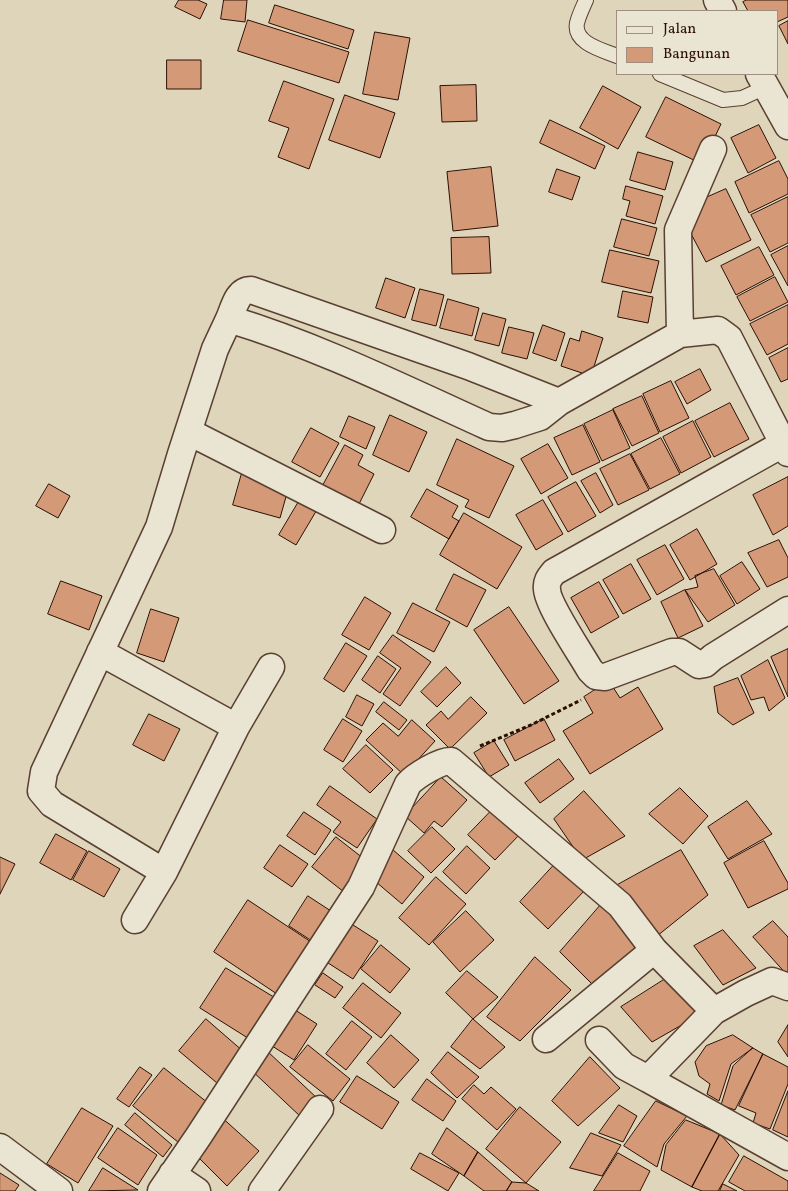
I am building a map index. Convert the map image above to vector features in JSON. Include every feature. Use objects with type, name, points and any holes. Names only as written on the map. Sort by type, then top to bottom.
[{"type":"street","points":[[762,80],[788,126]]},
{"type":"street","points":[[680,334],[678,230],[713,149]]},
{"type":"street","points":[[164,872],[52,804],[41,791],[44,772],[159,527],[180,454],[189,432],[215,349],[241,292],[251,290],[468,366],[559,402]]},
{"type":"street","points":[[229,319],[266,330],[382,378],[488,427],[502,428],[540,416],[559,402],[680,334],[718,330],[729,338],[786,446],[554,572],[547,579],[546,591],[590,670],[596,676],[605,677],[672,652],[678,652],[699,665],[705,664],[713,657],[788,610]]},
{"type":"street","points":[[189,432],[382,530]]},
{"type":"street","points":[[100,652],[236,726]]},
{"type":"street","points":[[135,920],[164,872],[236,726],[271,666]]},
{"type":"street","points":[[197,1191],[166,1182],[198,1137],[361,887],[408,784],[413,779],[444,761],[451,761],[620,905],[654,950],[714,1012]]},
{"type":"street","points":[[546,1039],[654,950]]},
{"type":"street","points":[[648,1080],[714,1012],[746,993],[772,981],[788,987]]},
{"type":"street","points":[[599,1040],[624,1066],[788,1157]]},
{"type":"street","points":[[262,1191],[320,1109]]},
{"type":"street","points":[[0,1148],[59,1191]]},
{"type":"lane","points":[[586,0],[577,24],[578,36],[587,43],[616,56]]},
{"type":"lane","points":[[662,75],[723,100],[742,98],[762,80]]},
{"type":"path","points":[[444,761],[531,725],[588,696],[605,677]]},
{"type":"building","points":[[179,0],[198,0],[207,4],[200,19],[175,7]]},
{"type":"building","points":[[224,0],[247,0],[245,22],[221,19]]},
{"type":"building","points":[[747,0],[788,0],[788,17],[778,22],[778,10],[747,10],[743,2]]},
{"type":"building","points":[[275,5],[354,30],[348,49],[269,23]]},
{"type":"building","points":[[248,20],[349,52],[339,83],[238,51]]},
{"type":"building","points":[[788,21],[788,44],[779,26]]},
{"type":"building","points":[[375,32],[410,38],[398,100],[363,94]]},
{"type":"building","points":[[167,60],[201,60],[201,89],[167,89]]},
{"type":"building","points":[[284,81],[334,99],[309,169],[278,157],[289,128],[269,121]]},
{"type":"building","points":[[476,85],[477,121],[442,122],[440,86]]},
{"type":"building","points":[[603,86],[641,107],[618,149],[580,128]]},
{"type":"building","points":[[345,95],[395,113],[380,158],[329,140]]},
{"type":"building","points":[[666,97],[721,124],[702,164],[646,137]]},
{"type":"building","points":[[550,120],[605,146],[595,169],[540,143]]},
{"type":"building","points":[[759,125],[776,158],[748,173],[731,138]]},
{"type":"building","points":[[638,152],[673,162],[665,190],[630,180]]},
{"type":"building","points":[[779,161],[788,179],[788,194],[749,213],[735,182]]},
{"type":"building","points":[[491,167],[498,226],[453,231],[447,172]]},
{"type":"building","points":[[557,169],[580,177],[572,200],[549,192]]},
{"type":"building","points":[[626,186],[663,196],[655,224],[626,216],[630,201],[623,199]]},
{"type":"building","points":[[726,189],[751,240],[706,262],[689,230],[703,199]]},
{"type":"building","points":[[788,197],[788,243],[770,252],[751,215]]},
{"type":"building","points":[[622,219],[657,228],[649,256],[614,247]]},
{"type":"building","points":[[489,237],[491,273],[452,274],[451,238]]},
{"type":"building","points":[[788,246],[788,286],[771,255]]},
{"type":"building","points":[[759,247],[774,275],[736,295],[721,266]]},
{"type":"building","points":[[610,250],[659,261],[651,293],[602,282]]},
{"type":"building","points":[[775,277],[788,302],[750,321],[737,297]]},
{"type":"building","points":[[386,278],[415,288],[405,318],[376,308]]},
{"type":"building","points":[[420,289],[444,295],[436,326],[412,320]]},
{"type":"building","points":[[623,291],[653,297],[648,323],[618,317]]},
{"type":"building","points":[[448,299],[479,308],[472,336],[440,328]]},
{"type":"building","points":[[788,305],[788,344],[767,355],[750,324]]},
{"type":"building","points":[[483,313],[506,319],[499,346],[475,340]]},
{"type":"building","points":[[543,325],[565,333],[556,361],[533,353]]},
{"type":"building","points":[[509,327],[534,333],[527,359],[502,353]]},
{"type":"building","points":[[582,331],[603,338],[591,376],[561,366],[570,338],[579,341]]},
{"type":"building","points":[[788,348],[788,379],[781,382],[769,358]]},
{"type":"building","points":[[700,369],[711,390],[687,404],[675,382]]},
{"type":"building","points":[[671,381],[689,418],[660,432],[643,394]]},
{"type":"building","points":[[642,396],[659,433],[632,446],[613,409]]},
{"type":"building","points":[[730,403],[749,439],[714,457],[695,421]]},
{"type":"building","points":[[613,410],[630,448],[602,461],[584,424]]},
{"type":"building","points":[[390,415],[427,432],[409,472],[373,455]]},
{"type":"building","points":[[349,416],[375,427],[366,449],[340,437]]},
{"type":"building","points":[[693,421],[711,457],[681,473],[663,437]]},
{"type":"building","points":[[583,425],[600,462],[572,475],[554,438]]},
{"type":"building","points":[[311,428],[339,443],[320,477],[292,462]]},
{"type":"building","points":[[661,438],[680,474],[650,489],[631,454]]},
{"type":"building","points":[[457,439],[514,466],[489,518],[465,507],[469,500],[437,485]]},
{"type":"building","points":[[548,444],[568,478],[541,494],[521,459]]},
{"type":"building","points":[[345,445],[363,455],[358,465],[374,474],[356,510],[320,491]]},
{"type":"building","points":[[630,454],[649,490],[618,505],[600,469]]},
{"type":"building","points":[[242,473],[289,486],[280,518],[233,505]]},
{"type":"building","points":[[596,473],[613,505],[600,513],[581,481]]},
{"type":"building","points":[[788,477],[788,526],[773,535],[753,495]]},
{"type":"building","points":[[576,482],[596,516],[568,532],[548,497]]},
{"type":"building","points":[[49,484],[70,496],[58,518],[36,506]]},
{"type":"building","points":[[427,489],[458,506],[452,517],[459,521],[449,539],[411,517]]},
{"type":"building","points":[[301,498],[318,508],[296,545],[279,535]]},
{"type":"building","points":[[543,500],[563,534],[536,550],[516,515]]},
{"type":"building","points":[[464,513],[522,547],[497,589],[440,555]]},
{"type":"building","points":[[697,529],[717,564],[690,580],[670,545]]},
{"type":"building","points":[[779,540],[788,558],[788,577],[767,587],[748,553]]},
{"type":"building","points":[[665,545],[684,579],[657,595],[637,560]]},
{"type":"building","points":[[742,562],[760,589],[737,604],[720,576]]},
{"type":"building","points":[[631,564],[651,599],[623,614],[603,580]]},
{"type":"building","points":[[714,569],[735,605],[708,622],[685,590],[698,587],[695,576]]},
{"type":"building","points":[[454,574],[486,590],[467,627],[436,610]]},
{"type":"building","points":[[61,581],[102,596],[89,630],[48,614]]},
{"type":"building","points":[[599,582],[619,617],[591,633],[571,598]]},
{"type":"building","points":[[685,590],[703,626],[678,638],[661,602]]},
{"type":"building","points":[[365,597],[391,613],[369,650],[342,635]]},
{"type":"building","points":[[413,603],[450,622],[434,652],[397,633]]},
{"type":"building","points":[[509,607],[559,681],[524,704],[474,630]]},
{"type":"building","points":[[151,609],[179,618],[164,662],[137,653]]},
{"type":"building","points":[[393,635],[431,662],[400,706],[383,694],[401,668],[380,653]]},
{"type":"building","points":[[346,643],[367,656],[344,692],[324,679]]},
{"type":"building","points":[[788,649],[788,697],[771,657]]},
{"type":"building","points":[[378,656],[396,669],[380,693],[362,680]]},
{"type":"building","points":[[768,660],[785,698],[769,711],[764,697],[751,700],[741,676]]},
{"type":"building","points":[[446,667],[461,683],[437,707],[421,692]]},
{"type":"building","points":[[738,678],[754,713],[733,725],[718,713],[714,687]]},
{"type":"building","points":[[609,681],[620,698],[638,687],[663,729],[590,774],[563,731],[593,713],[584,697]]},
{"type":"building","points":[[357,695],[374,704],[362,726],[346,717]]},
{"type":"building","points":[[471,697],[487,713],[450,749],[426,725],[441,711],[448,719]]},
{"type":"building","points":[[384,702],[407,720],[399,730],[376,712]]},
{"type":"building","points":[[149,714],[180,729],[164,761],[133,745]]},
{"type":"building","points":[[343,719],[362,731],[343,762],[324,750]]},
{"type":"building","points":[[544,719],[555,740],[515,761],[504,740]]},
{"type":"building","points":[[412,720],[435,741],[404,775],[366,740],[383,723],[398,736]]},
{"type":"building","points":[[494,741],[509,765],[489,777],[474,753]]},
{"type":"building","points":[[366,745],[393,770],[370,793],[343,769]]},
{"type":"building","points":[[559,759],[574,779],[540,803],[525,783]]},
{"type":"building","points":[[441,777],[467,800],[442,827],[434,821],[424,833],[405,816]]},
{"type":"building","points":[[330,786],[377,819],[357,848],[333,832],[341,822],[317,805]]},
{"type":"building","points":[[680,788],[708,816],[683,844],[649,814]]},
{"type":"building","points":[[584,791],[625,836],[582,860],[554,819]]},
{"type":"building","points":[[747,801],[772,834],[728,859],[708,827]]},
{"type":"building","points":[[495,807],[522,832],[495,860],[468,835]]},
{"type":"building","points":[[304,812],[331,830],[315,855],[287,836]]},
{"type":"building","points":[[432,827],[455,849],[431,873],[408,851]]},
{"type":"building","points":[[56,834],[87,851],[71,880],[40,863]]},
{"type":"building","points":[[336,837],[368,862],[344,892],[312,867]]},
{"type":"building","points":[[764,841],[788,883],[788,889],[748,908],[724,863]]},
{"type":"building","points":[[280,845],[308,864],[292,887],[264,868]]},
{"type":"building","points":[[467,846],[490,868],[466,894],[443,872]]},
{"type":"building","points":[[392,849],[424,877],[402,904],[369,876]]},
{"type":"building","points":[[681,850],[708,895],[657,936],[612,888]]},
{"type":"building","points":[[89,851],[120,869],[104,897],[73,880]]},
{"type":"building","points":[[0,857],[15,864],[0,894]]},
{"type":"building","points":[[556,863],[585,890],[548,929],[520,902]]},
{"type":"building","points":[[436,877],[466,904],[429,945],[399,918]]},
{"type":"building","points":[[308,896],[334,913],[315,943],[289,926]]},
{"type":"building","points":[[248,900],[311,942],[277,994],[214,952]]},
{"type":"building","points":[[605,900],[648,945],[601,993],[560,952]]},
{"type":"building","points":[[466,911],[494,940],[460,972],[433,942]]},
{"type":"building","points":[[773,921],[788,937],[788,976],[753,937]]},
{"type":"building","points":[[350,923],[378,941],[353,979],[325,961]]},
{"type":"building","points":[[723,930],[756,968],[723,985],[694,946]]},
{"type":"building","points":[[381,945],[410,969],[390,993],[361,969]]},
{"type":"building","points":[[535,957],[571,990],[520,1041],[487,1017]]},
{"type":"building","points":[[226,968],[277,999],[251,1040],[200,1008]]},
{"type":"building","points":[[467,971],[498,997],[473,1019],[446,993]]},
{"type":"building","points":[[323,973],[343,987],[335,998],[315,985]]},
{"type":"building","points":[[670,976],[699,1015],[652,1042],[621,1007]]},
{"type":"building","points":[[363,983],[401,1013],[381,1038],[343,1008]]},
{"type":"building","points":[[292,1008],[317,1024],[294,1060],[269,1044]]},
{"type":"building","points":[[206,1019],[244,1052],[217,1083],[179,1051]]},
{"type":"building","points":[[473,1019],[505,1047],[480,1069],[451,1047]]},
{"type":"building","points":[[352,1021],[372,1037],[346,1070],[326,1054]]},
{"type":"building","points":[[788,1025],[788,1057],[778,1042]]},
{"type":"building","points":[[391,1035],[419,1060],[394,1088],[367,1063]]},
{"type":"building","points":[[733,1035],[753,1048],[731,1064],[719,1101],[707,1094],[710,1084],[699,1076],[695,1062],[706,1046]]},
{"type":"building","points":[[308,1045],[350,1079],[333,1101],[290,1067]]},
{"type":"building","points":[[753,1048],[763,1054],[735,1110],[721,1105],[733,1066]]},
{"type":"building","points":[[265,1049],[319,1100],[302,1118],[248,1067]]},
{"type":"building","points":[[448,1052],[479,1077],[457,1098],[431,1073]]},
{"type":"building","points":[[763,1054],[788,1067],[788,1084],[770,1129],[753,1123],[756,1113],[739,1106]]},
{"type":"building","points":[[590,1057],[620,1088],[578,1126],[552,1101]]},
{"type":"building","points":[[140,1067],[152,1075],[129,1107],[117,1099]]},
{"type":"building","points":[[164,1068],[208,1103],[178,1142],[133,1106]]},
{"type":"building","points":[[357,1076],[399,1102],[382,1129],[340,1102]]},
{"type":"building","points":[[427,1079],[456,1101],[443,1121],[412,1100]]},
{"type":"building","points":[[474,1085],[484,1094],[491,1087],[516,1109],[497,1130],[462,1099]]},
{"type":"building","points":[[788,1091],[788,1137],[773,1130]]},
{"type":"building","points":[[656,1101],[687,1116],[664,1144],[657,1167],[624,1146]]},
{"type":"building","points":[[619,1105],[637,1116],[623,1142],[599,1133]]},
{"type":"building","points":[[520,1107],[561,1142],[526,1183],[486,1149]]},
{"type":"building","points":[[82,1108],[113,1126],[78,1183],[47,1164]]},
{"type":"building","points":[[135,1113],[172,1145],[163,1157],[125,1125]]},
{"type":"building","points":[[218,1114],[259,1151],[227,1186],[199,1158],[207,1148],[200,1138]]},
{"type":"building","points":[[686,1120],[720,1134],[692,1187],[661,1170],[666,1145]]},
{"type":"building","points":[[118,1128],[157,1155],[138,1185],[98,1158]]},
{"type":"building","points":[[447,1128],[478,1152],[464,1176],[432,1154]]},
{"type":"building","points":[[591,1133],[621,1145],[602,1176],[570,1168]]},
{"type":"building","points":[[720,1134],[739,1155],[718,1191],[702,1191],[692,1187]]},
{"type":"building","points":[[478,1152],[512,1182],[506,1191],[484,1191],[464,1176]]},
{"type":"building","points":[[420,1153],[459,1173],[448,1191],[411,1169]]},
{"type":"building","points":[[618,1153],[650,1171],[640,1191],[594,1191]]},
{"type":"building","points":[[744,1156],[788,1181],[788,1191],[745,1191],[729,1182]]},
{"type":"building","points":[[103,1168],[138,1190],[89,1191]]},
{"type":"building","points":[[0,1173],[19,1185],[15,1191],[0,1191]]},
{"type":"building","points":[[512,1182],[526,1183],[539,1191],[507,1191]]},
{"type":"building","points":[[723,1184],[737,1191],[720,1191]]}]
